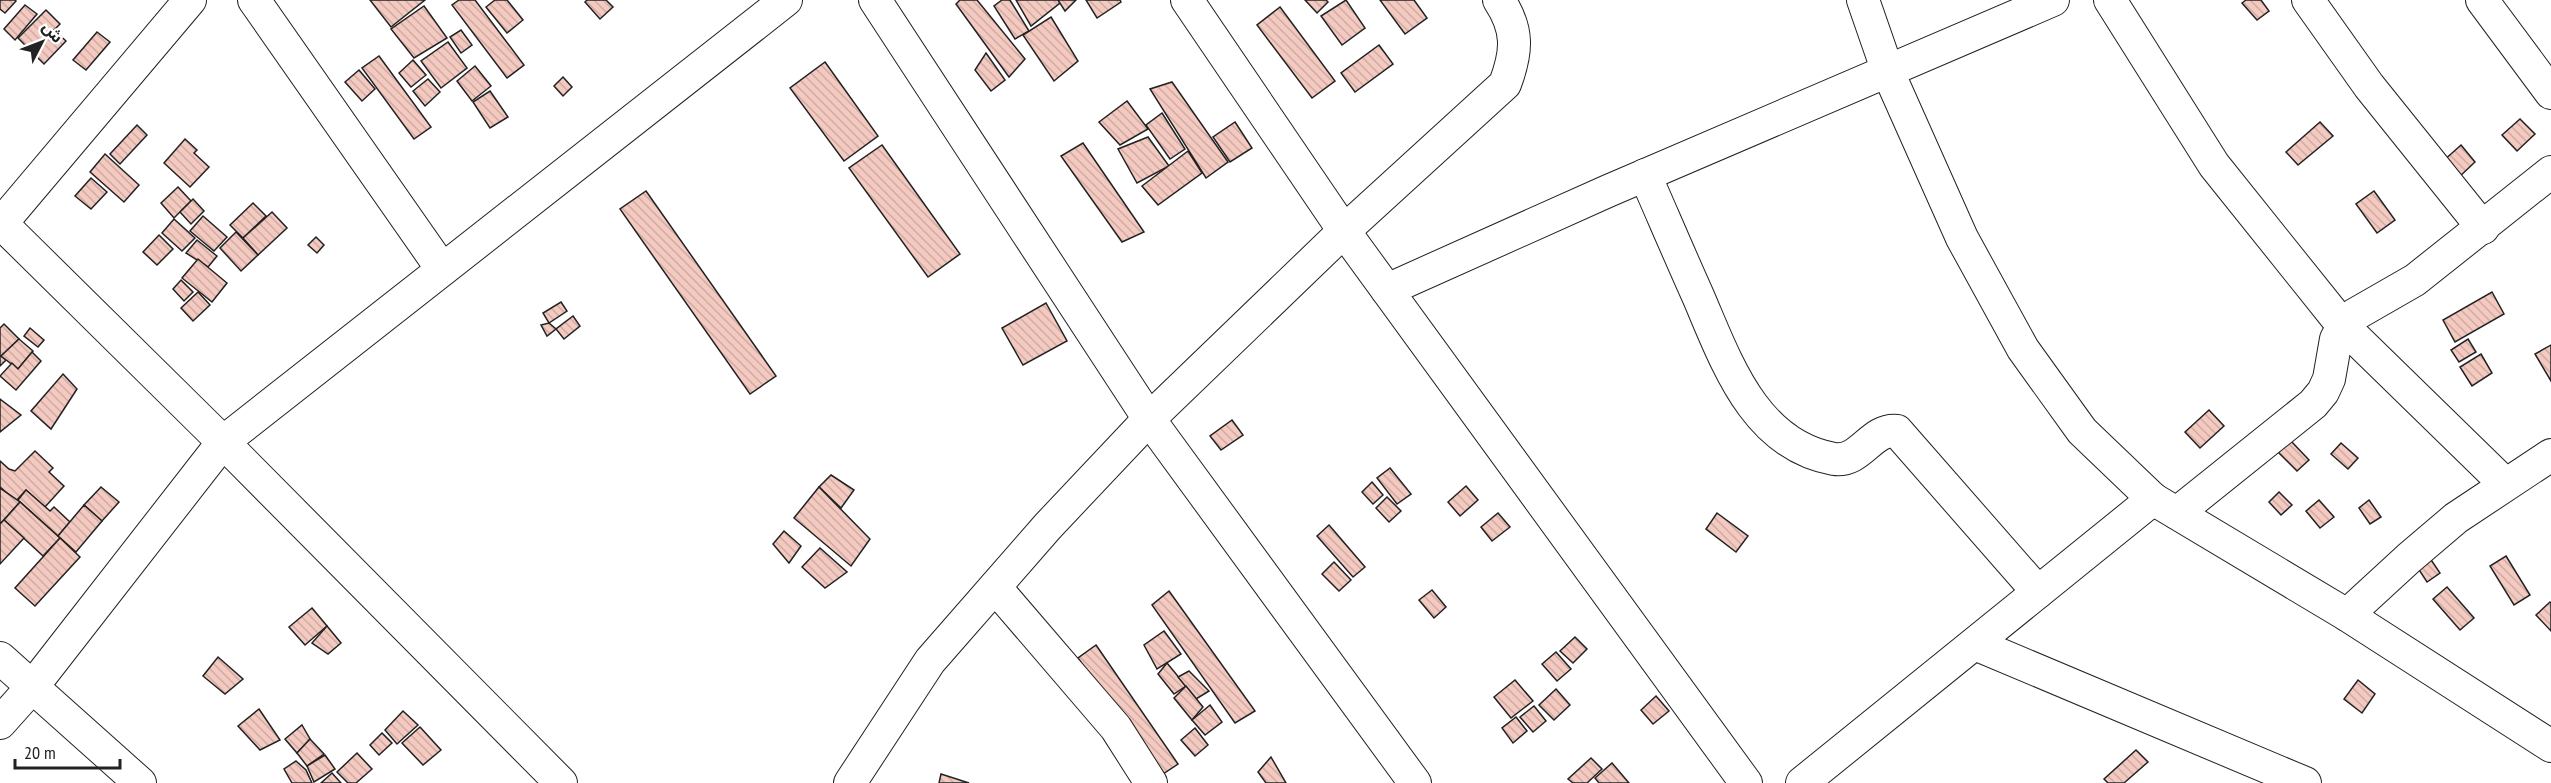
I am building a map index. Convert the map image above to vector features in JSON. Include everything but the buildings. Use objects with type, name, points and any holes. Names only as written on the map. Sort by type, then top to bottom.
[{"type":"street","points":[[190,0],[1,224],[223,442],[561,783]]},
{"type":"street","points":[[254,0],[442,269]]},
{"type":"street","points":[[0,723],[33,686],[223,442],[786,0]]},
{"type":"street","points":[[875,0],[1149,418],[1415,783]]},
{"type":"street","points":[[1187,0],[1344,231],[1746,783]]},
{"type":"street","points":[[850,783],[930,661],[1149,418],[1344,231],[1505,84],[1514,60],[1514,35],[1499,0]]},
{"type":"street","points":[[1863,0],[1888,72],[1962,238],[2023,349],[2082,431],[2165,506],[2347,615],[2551,746]]},
{"type":"street","points":[[1388,290],[1645,175],[2053,0]]},
{"type":"street","points":[[2110,0],[2214,165],[2343,326],[2505,484]]},
{"type":"street","points":[[2308,0],[2369,86],[2483,228]]},
{"type":"street","points":[[2482,0],[2551,93]]},
{"type":"street","points":[[1802,783],[2038,592],[2313,404],[2329,380],[2336,339],[2343,326],[2355,315],[2415,280],[2551,172]]},
{"type":"street","points":[[1645,175],[1730,370],[1757,412],[1781,436],[1803,449],[1834,459],[1845,459],[1855,454],[1877,435],[1887,430],[1897,431],[2038,592]]},
{"type":"street","points":[[2347,615],[2456,518],[2551,455]]},
{"type":"street","points":[[995,587],[1116,728],[1151,783]]},
{"type":"street","points":[[1975,644],[2305,783]]},
{"type":"street","points":[[0,658],[140,783]]}]
